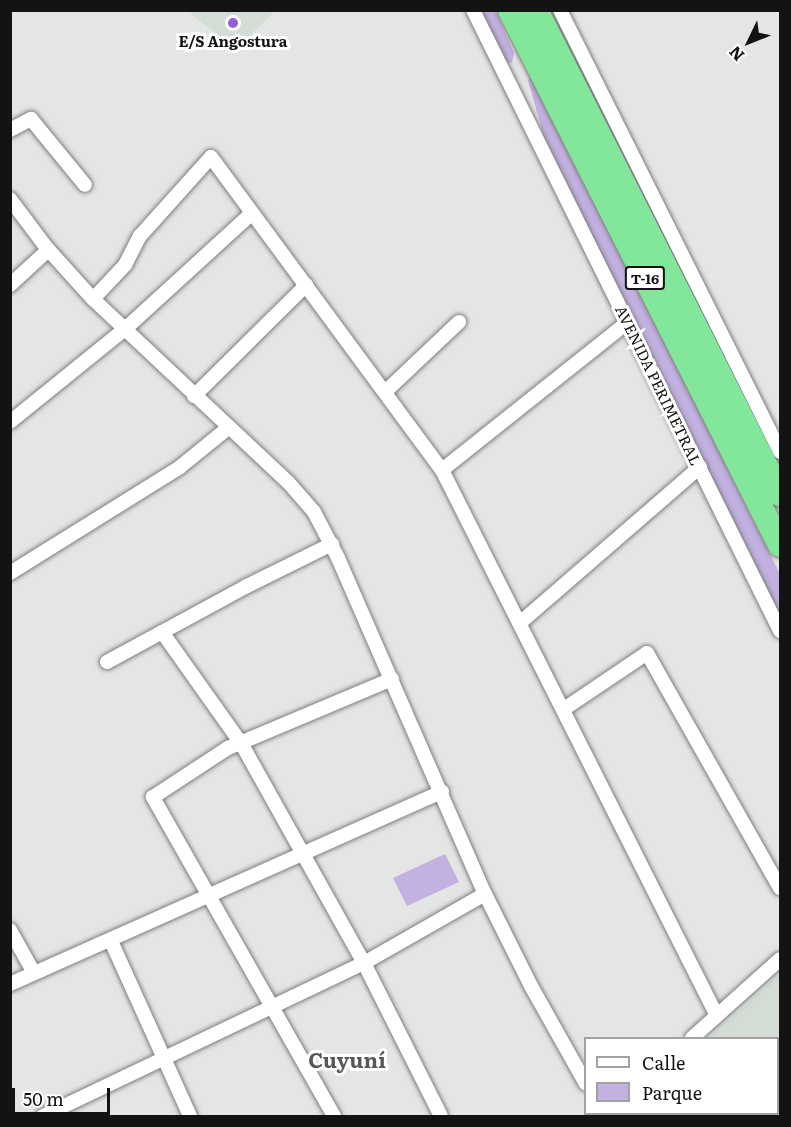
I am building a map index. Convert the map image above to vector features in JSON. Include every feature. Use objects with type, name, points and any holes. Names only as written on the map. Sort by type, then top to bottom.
[{"type":"highway","name":"T-16","points":[[510,10],[780,545]]},
{"type":"highway","name":"T-16","points":[[536,10],[780,494]]},
{"type":"street","name":"AVENIDA PERIMETRAL","points":[[473,10],[780,631]]},
{"type":"street","points":[[560,10],[780,452]]},
{"type":"street","points":[[10,130],[31,119],[85,185]]},
{"type":"street","points":[[93,298],[125,265],[140,236],[211,157],[442,470],[521,622],[717,1016]]},
{"type":"street","points":[[10,199],[48,250],[93,298],[302,497],[314,512],[332,544],[485,894],[531,986],[584,1082]]},
{"type":"street","points":[[10,422],[125,329],[251,214]]},
{"type":"street","points":[[10,285],[48,250]]},
{"type":"street","points":[[194,396],[306,285]]},
{"type":"street","points":[[385,392],[459,322]]},
{"type":"street","points":[[442,470],[628,322]]},
{"type":"street","points":[[10,573],[180,467],[228,428]]},
{"type":"street","points":[[521,622],[700,467]]},
{"type":"street","points":[[107,662],[332,544]]},
{"type":"street","points":[[162,632],[240,743],[364,963],[441,1116]]},
{"type":"street","points":[[564,709],[647,653],[780,888]]},
{"type":"street","points":[[334,1116],[153,796],[240,743],[392,679]]},
{"type":"street","points":[[10,984],[442,792]]},
{"type":"street","points":[[43,1116],[274,1008],[334,975],[364,963],[485,894]]},
{"type":"street","points":[[10,930],[34,974]]},
{"type":"street","points":[[111,941],[190,1116]]},
{"type":"street","points":[[693,1037],[780,959]]},
{"type":"shaded area","name":"E/S Angostura","points":[[188,11],[275,11],[235,50]]},
{"type":"shaded area","points":[[780,974],[780,1116],[622,1116],[779,1115],[779,1037],[710,1037]]},
{"type":"green space","points":[[477,11],[496,11],[514,53],[512,63],[506,62]]},
{"type":"green space","points":[[532,77],[780,574],[780,617],[544,137],[528,80]]},
{"type":"green space","points":[[445,854],[459,882],[407,906],[393,878]]},
{"type":"place","name":"E/S Angostura","points":[[233,23]]},
{"type":"district","name":"Cuyuní","points":[[347,1059]]}]
